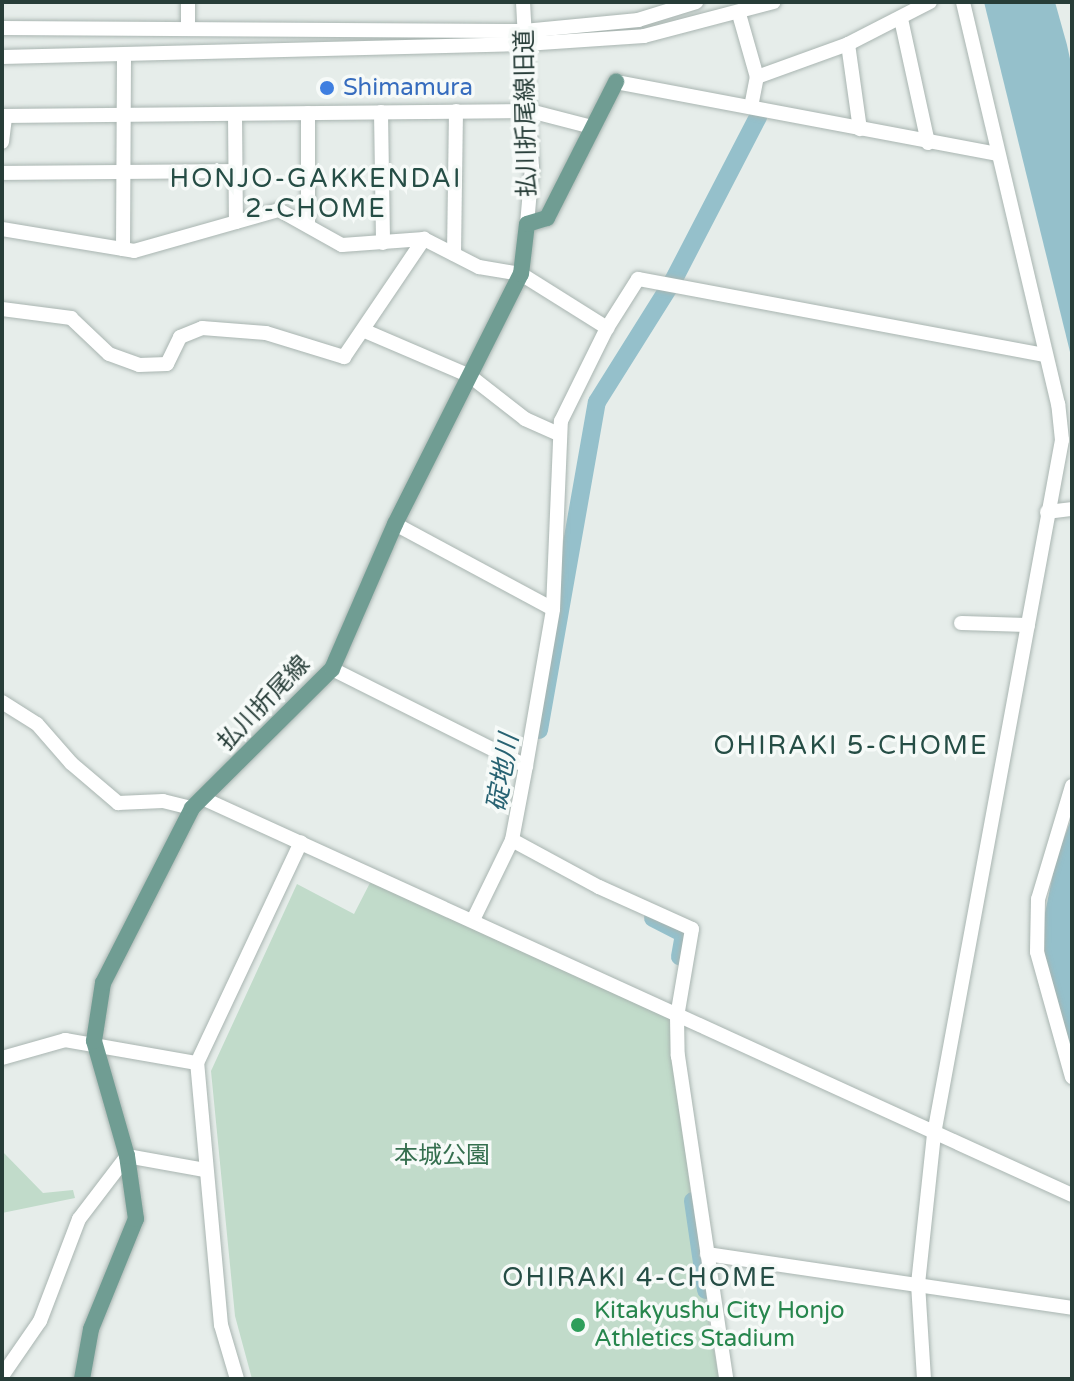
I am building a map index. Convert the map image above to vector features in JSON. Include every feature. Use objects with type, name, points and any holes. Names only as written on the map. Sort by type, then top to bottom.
[{"type":"main road","points":[[527,224],[547,218],[616,82]]},
{"type":"main road","name":"払川折尾線","points":[[82,1379],[91,1329],[136,1219],[127,1156],[94,1041],[103,983],[197,803],[332,669],[395,524],[521,274],[527,224]]},
{"type":"street","points":[[188,2],[188,26]]},
{"type":"street","name":"払川折尾線旧道","points":[[523,2],[530,111],[527,224]]},
{"type":"street","points":[[2,28],[188,26],[525,37],[638,20],[696,2]]},
{"type":"street","points":[[2,57],[124,56],[525,37],[644,36],[739,14],[774,2]]},
{"type":"street","points":[[757,77],[848,44],[930,2]]},
{"type":"street","points":[[924,1379],[918,1284],[934,1134],[1062,440],[963,2]]},
{"type":"street","points":[[739,14],[757,77],[751,107]]},
{"type":"street","points":[[901,19],[928,143]]},
{"type":"street","points":[[848,44],[860,129]]},
{"type":"street","points":[[123,249],[124,56]]},
{"type":"street","points":[[616,82],[998,154]]},
{"type":"street","points":[[454,254],[456,111]]},
{"type":"street","points":[[2,142],[3,116],[530,111],[592,127]]},
{"type":"street","points":[[381,112],[383,243]]},
{"type":"street","points":[[308,113],[308,224]]},
{"type":"street","points":[[235,114],[236,222]]},
{"type":"street","points":[[2,173],[234,171]]},
{"type":"street","points":[[2,229],[134,251],[279,210],[342,245],[424,239],[479,267],[521,274],[607,328]]},
{"type":"street","points":[[2,309],[71,318],[109,354],[139,365],[167,364],[180,337],[202,328],[266,333],[344,357],[365,331],[424,239]]},
{"type":"street","points":[[473,920],[512,840],[526,766],[553,609],[559,434],[567,403],[607,328],[638,279],[647,278],[1045,355]]},
{"type":"street","points":[[365,331],[470,376],[525,419],[559,434]]},
{"type":"street","points":[[1047,512],[1072,509]]},
{"type":"street","points":[[395,524],[553,609]]},
{"type":"street","points":[[961,623],[1028,625]]},
{"type":"street","points":[[332,669],[526,766]]},
{"type":"street","points":[[2,702],[37,724],[71,763],[118,803],[197,803],[301,842],[677,1017],[1072,1195]]},
{"type":"street","points":[[1072,786],[1038,899],[1037,952],[1072,1077]]},
{"type":"street","points":[[512,840],[599,887],[692,929],[677,1017],[682,1084],[726,1379]]},
{"type":"street","points":[[237,1379],[221,1325],[197,1063],[301,842]]},
{"type":"street","points":[[2,1058],[65,1040],[94,1041],[197,1063]]},
{"type":"street","points":[[2,1376],[40,1321],[79,1219],[127,1156],[205,1170]]},
{"type":"street","points":[[707,1254],[1072,1308]]},
{"type":"green space","name":"本城公園","points":[[372,879],[670,1016],[698,1256],[719,1379],[252,1379],[235,1316],[211,1071],[297,884],[354,914]]},
{"type":"green space","points":[[3,1152],[43,1193],[73,1190],[75,1198],[2,1213]]},
{"type":"water","points":[[984,2],[1055,2],[1067,45],[1072,68],[1072,360]]},
{"type":"water","points":[[1072,817],[1072,1060],[1045,960],[1044,918],[1056,859]]},
{"type":"waterway","name":"碇地川","points":[[539,730],[597,402],[673,281],[758,117]]},
{"type":"waterway","name":"碇地川","points":[[653,918],[684,934],[680,957]]},
{"type":"waterway","name":"碇地川","points":[[693,1201],[706,1290]]},
{"type":"place","name":"Shimamura","points":[[327,88]]},
{"type":"place","name":"Kitakyushu City Honjo Athletics Stadium","points":[[578,1325]]},
{"type":"district","name":"HONJO-GAKKENDAI 2-CHOME","points":[[316,194]]},
{"type":"district","name":"OHIRAKI 5-CHOME","points":[[851,746]]},
{"type":"district","name":"OHIRAKI 4-CHOME","points":[[640,1278]]}]
